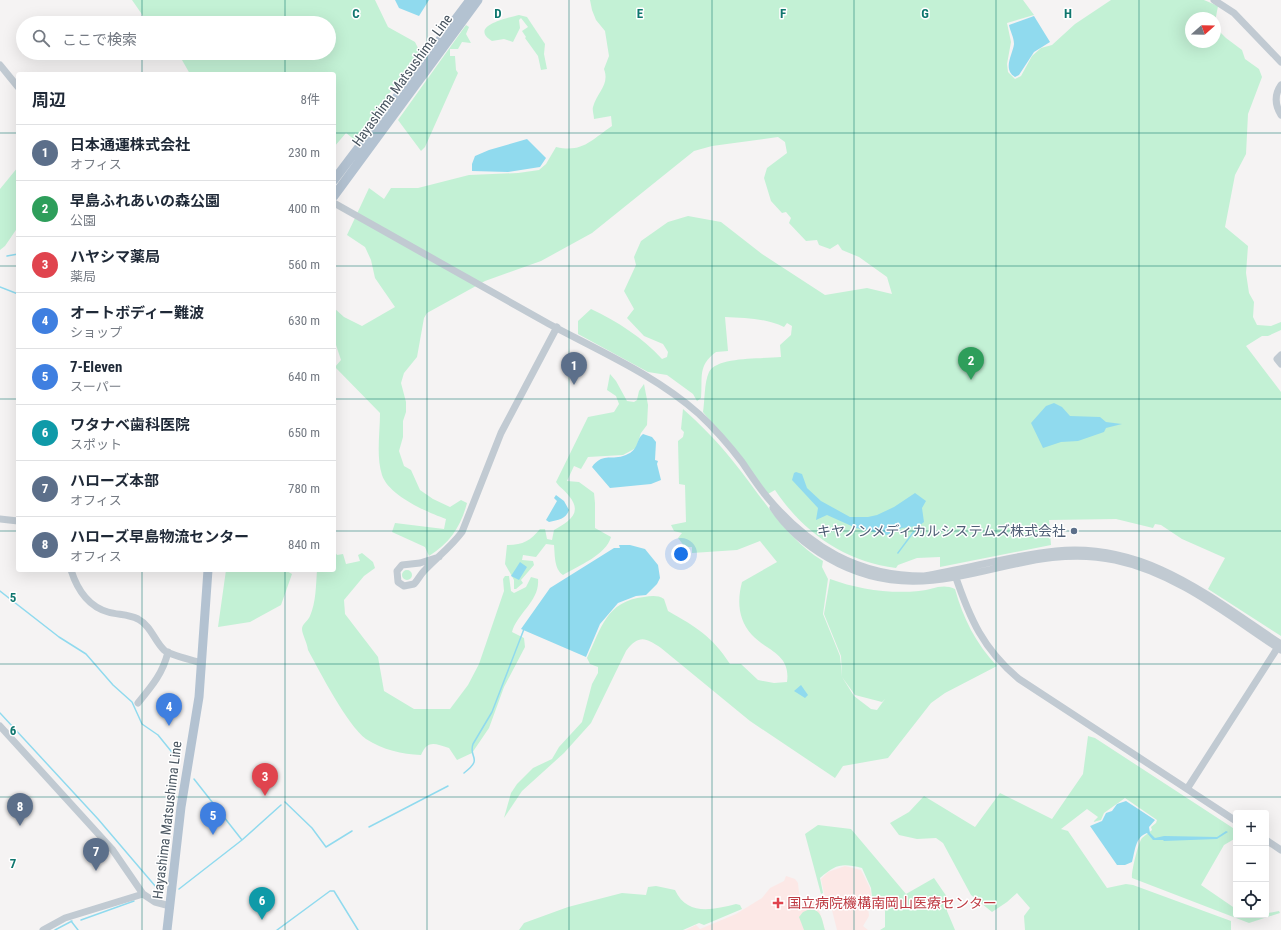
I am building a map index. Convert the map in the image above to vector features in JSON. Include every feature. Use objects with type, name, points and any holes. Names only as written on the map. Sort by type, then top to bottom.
[{"type":"main road","name":"Hayashima Matsushima Line","points":[[336,177],[470,0]]},
{"type":"main road","name":"Hayashima Matsushima Line","points":[[336,193],[478,0]]},
{"type":"main road","name":"Hayashima Matsushima Line","points":[[167,930],[182,806],[199,697],[208,572]]},
{"type":"street","points":[[1214,0],[1234,13],[1281,62]]},
{"type":"street","points":[[0,65],[16,84]]},
{"type":"street","points":[[1281,85],[1276,91],[1276,99],[1281,115]]},
{"type":"street","points":[[336,204],[556,327],[645,374],[660,384],[698,413],[732,450],[767,497],[814,542],[839,558],[859,566],[906,576],[924,576],[955,575],[1038,553],[1057,550],[1098,552],[1128,557],[1156,566],[1182,579],[1280,646],[1187,789]]},
{"type":"street","points":[[439,557],[420,563],[402,565],[396,571],[398,582],[404,586],[414,584],[454,543],[467,523],[487,465],[501,433],[556,327]]},
{"type":"street","points":[[1281,355],[1277,359],[1281,364]]},
{"type":"street","points":[[0,519],[16,521]]},
{"type":"street","points":[[72,572],[76,585],[83,596],[92,604],[109,612],[127,615],[139,620],[150,629],[164,650],[201,663]]},
{"type":"street","points":[[955,575],[975,627],[991,652],[1003,666],[1019,679],[1233,819]]},
{"type":"street","points":[[138,703],[156,681],[165,667],[168,652]]},
{"type":"street","points":[[0,726],[112,849],[143,894],[155,902],[170,906]]},
{"type":"street","points":[[1269,842],[1281,850]]},
{"type":"street","points":[[43,930],[65,918],[143,894]]},
{"type":"shaded area","name":"国立病院機構南岡山医療センター","points":[[845,866],[861,870],[870,888],[872,901],[868,906],[869,916],[863,926],[868,930],[837,930],[831,906],[828,904],[824,905],[823,899],[825,898],[821,879],[828,872]]},
{"type":"shaded area","name":"国立病院機構南岡山医療センター","points":[[786,876],[795,879],[798,883],[800,902],[803,905],[814,902],[816,899],[825,930],[686,930],[696,925],[700,929],[736,914],[762,898],[770,888],[784,881]]},
{"type":"green space","points":[[132,0],[375,0],[388,27],[415,42],[420,52],[355,140],[346,133],[336,145],[336,72],[189,72],[182,60],[336,60],[336,16],[143,16]]},
{"type":"green space","points":[[590,0],[1023,0],[1034,15],[1007,23],[1011,42],[1007,64],[1008,72],[1015,79],[1021,76],[1032,56],[1041,48],[1052,45],[1075,24],[1111,0],[1204,0],[1218,6],[1217,12],[1185,12],[1185,48],[1221,48],[1221,33],[1242,50],[1245,59],[1259,69],[1262,77],[1248,114],[1246,154],[1235,175],[1225,227],[1248,246],[1246,273],[1249,293],[1254,302],[1253,317],[1257,325],[1271,326],[1281,322],[1281,330],[1268,336],[1262,336],[1246,346],[1281,392],[1281,636],[1208,589],[1225,558],[1182,539],[1161,525],[1155,524],[1153,528],[1116,519],[1049,520],[1051,545],[940,567],[940,557],[917,558],[898,565],[896,568],[877,565],[843,552],[812,532],[786,505],[775,490],[768,494],[703,412],[706,381],[709,372],[714,367],[721,363],[742,359],[781,357],[780,345],[791,335],[792,326],[787,323],[784,327],[762,320],[725,317],[728,351],[716,352],[706,362],[702,373],[701,398],[697,401],[693,394],[667,375],[648,372],[578,334],[578,321],[591,309],[629,331],[647,344],[662,359],[667,357],[668,352],[663,344],[644,336],[627,318],[634,309],[624,291],[636,265],[634,257],[641,241],[668,222],[688,216],[721,222],[762,254],[825,295],[867,288],[892,294],[887,277],[859,257],[842,250],[838,244],[830,249],[819,245],[817,240],[806,241],[789,223],[791,218],[786,212],[782,213],[771,201],[764,178],[767,168],[787,153],[785,142],[778,137],[712,146],[694,151],[592,233],[541,261],[485,281],[427,313],[424,318],[417,357],[404,373],[401,383],[406,402],[406,412],[403,421],[403,437],[399,451],[404,466],[411,470],[420,490],[433,499],[450,507],[461,500],[467,503],[458,526],[449,540],[429,556],[425,547],[392,532],[395,523],[444,529],[446,519],[419,508],[392,490],[386,483],[382,475],[379,460],[380,413],[336,368],[341,360],[336,345],[336,310],[344,317],[362,326],[395,307],[375,278],[371,260],[365,247],[347,235],[369,188],[384,199],[391,188],[418,188],[469,175],[518,173],[539,170],[546,164],[556,147],[580,147],[612,126],[611,116],[594,119],[593,107],[604,84],[604,69],[609,56],[605,31],[596,20]]},
{"type":"green space","points":[[519,15],[527,17],[545,44],[544,54],[547,69],[541,70],[538,56],[525,38],[526,37],[522,31],[528,27],[521,18],[519,20],[520,28],[513,42],[504,39],[492,41],[486,36],[485,31],[487,27],[499,21]]},
{"type":"green space","points":[[466,25],[469,27],[466,34],[471,43],[462,42],[458,49],[450,49],[450,56],[455,56],[456,70],[458,73],[425,147],[421,151],[398,120]]},
{"type":"green space","points":[[16,169],[16,230],[5,246],[0,250],[0,189]]},
{"type":"green space","points":[[610,374],[616,381],[627,401],[634,402],[637,400],[639,391],[644,384],[648,405],[647,425],[641,433],[636,448],[623,455],[588,457],[581,469],[574,466],[567,481],[579,482],[594,493],[595,528],[611,537],[604,549],[598,555],[563,575],[556,566],[554,545],[546,544],[536,557],[523,555],[522,560],[533,561],[534,565],[521,580],[523,583],[514,589],[514,580],[505,564],[507,545],[526,542],[540,529],[545,529],[547,539],[552,540],[554,530],[572,517],[575,508],[573,502],[556,482],[588,417],[614,412],[619,404],[616,396],[607,390]]},
{"type":"green space","points":[[683,409],[709,433],[743,473],[774,515],[796,540],[823,561],[822,567],[828,579],[823,614],[840,656],[842,677],[841,656],[824,614],[830,579],[851,586],[896,592],[919,591],[941,587],[950,587],[955,589],[971,630],[989,658],[997,666],[945,693],[931,703],[888,758],[843,766],[835,778],[750,721],[661,648],[647,640],[639,640],[626,651],[591,723],[564,753],[522,791],[504,818],[511,793],[517,784],[533,768],[552,759],[559,747],[582,722],[592,684],[598,673],[598,667],[590,664],[587,658],[606,618],[621,604],[644,597],[654,596],[662,598],[664,599],[668,611],[703,633],[717,646],[730,664],[741,664],[758,680],[774,683],[787,682],[787,673],[782,659],[752,635],[747,629],[741,617],[739,603],[742,582],[777,562],[760,541],[737,550],[692,553],[692,547],[685,547],[678,538],[682,533],[674,531],[671,525],[686,522],[685,485],[679,484],[678,441],[683,437],[684,432],[681,429]],"holes":[[[842,677],[855,695],[882,702],[885,699],[877,710],[871,709],[854,696]]]},
{"type":"green space","points":[[336,553],[337,555],[343,554],[346,564],[360,561],[358,555],[362,553],[373,562],[375,568],[364,576],[344,600],[345,614],[378,657],[384,691],[414,709],[450,709],[468,685],[479,664],[504,591],[503,579],[505,576],[509,576],[511,591],[514,593],[526,587],[531,577],[538,579],[538,587],[535,594],[518,619],[512,632],[524,638],[525,647],[504,687],[489,728],[472,753],[457,760],[449,748],[432,744],[426,747],[421,755],[407,754],[386,749],[372,743],[359,732],[342,710],[308,650],[302,629],[310,616],[315,593],[317,572],[336,572]]},
{"type":"green space","points":[[405,570],[409,570],[411,571],[411,579],[405,580],[402,577],[402,573]]},
{"type":"green space","points":[[226,572],[288,572],[292,574],[281,605],[250,622],[218,627]]},
{"type":"green space","points":[[1088,736],[1095,738],[1233,828],[1233,840],[1224,845],[1201,885],[1233,907],[1233,917],[1132,878],[1135,858],[1140,841],[1152,830],[1151,827],[1157,820],[1125,798],[1104,813],[1101,820],[1093,822],[1098,817],[1087,809],[1061,829],[1068,831],[1107,888],[1126,884],[1133,885],[1231,921],[1231,930],[1025,930],[1024,916],[1030,908],[1017,893],[992,912],[971,895],[943,843],[936,838],[917,839],[899,835],[890,823],[909,812],[924,796],[975,827],[1000,793],[1052,819],[1083,774]]},
{"type":"green space","points":[[818,825],[851,829],[906,894],[934,878],[947,897],[947,911],[955,930],[880,930],[885,927],[885,906],[877,897],[872,897],[871,888],[862,868],[844,865],[830,870],[820,878],[823,893],[821,894],[805,834]]},
{"type":"green space","points":[[656,886],[675,890],[686,904],[693,907],[709,909],[736,904],[740,905],[742,909],[704,925],[699,923],[683,930],[519,930],[524,923],[568,907],[622,893],[646,895],[648,887]]},
{"type":"green space","points":[[810,909],[819,913],[825,930],[804,930],[799,917],[803,912]]},
{"type":"green space","points":[[1279,911],[1280,913],[1269,917],[1269,913]]},
{"type":"green space","points":[[1236,918],[1264,918],[1249,923]]},
{"type":"water","points":[[395,0],[429,0],[419,16],[399,8]]},
{"type":"water","points":[[1034,16],[1050,42],[1034,52],[1019,75],[1015,77],[1009,70],[1009,61],[1014,44],[1009,25]]},
{"type":"water","points":[[527,139],[546,158],[540,167],[508,172],[472,171],[472,164],[475,156],[489,150]]},
{"type":"water","points":[[1054,403],[1062,407],[1070,416],[1100,417],[1106,422],[1122,424],[1106,428],[1104,432],[1078,441],[1061,442],[1043,448],[1031,423],[1046,406]]},
{"type":"water","points":[[643,434],[652,437],[656,442],[655,460],[658,461],[657,464],[661,480],[651,484],[610,488],[592,467],[603,458],[618,457],[628,454],[635,448]]},
{"type":"water","points":[[796,472],[802,474],[807,488],[821,501],[850,517],[868,517],[877,515],[894,507],[915,493],[926,501],[922,508],[924,522],[919,526],[898,554],[897,553],[917,526],[902,528],[887,535],[856,528],[827,515],[816,520],[818,508],[792,480],[794,473]]},
{"type":"water","points":[[556,495],[564,501],[569,510],[564,517],[549,522],[546,520],[557,501],[554,498]]},
{"type":"water","points":[[619,545],[630,545],[645,549],[658,565],[660,578],[657,584],[646,595],[636,596],[618,603],[600,624],[586,657],[521,629],[550,588],[614,548],[620,548]]},
{"type":"water","points":[[520,562],[527,567],[519,580],[511,576]]},
{"type":"water","points":[[801,685],[808,695],[805,698],[794,691]]},
{"type":"water","points":[[1126,801],[1155,820],[1149,827],[1150,833],[1155,838],[1164,836],[1217,837],[1226,831],[1228,832],[1217,839],[1164,841],[1153,840],[1147,833],[1138,841],[1132,862],[1125,865],[1117,865],[1090,826],[1102,821],[1106,813],[1112,811],[1117,804]]},
{"type":"waterway","points":[[7,256],[16,254]]},
{"type":"waterway","points":[[0,287],[16,293]]},
{"type":"waterway","points":[[0,591],[59,637],[86,654],[113,685],[132,702],[142,724],[158,735],[175,756]]},
{"type":"waterway","points":[[464,773],[473,764],[473,744],[492,712],[524,629]]},
{"type":"waterway","points":[[0,713],[98,819],[156,887]]},
{"type":"waterway","points":[[194,779],[242,840]]},
{"type":"waterway","points":[[369,827],[448,786]]},
{"type":"waterway","points":[[285,802],[312,828],[326,847],[352,831]]},
{"type":"waterway","points":[[179,889],[242,840],[281,805]]},
{"type":"waterway","points":[[277,930],[330,891],[334,891],[358,930]]},
{"type":"waterway","points":[[81,920],[134,901]]},
{"type":"waterway","points":[[71,921],[78,930]]},
{"type":"waterway","points":[[55,930],[72,921]]},
{"type":"place","name":"早島ふれあいの森公園","points":[[971,380]]},
{"type":"place","name":"日本通運株式会社","points":[[574,385]]},
{"type":"place","name":"キヤノンメディカルシステムズ株式会社","points":[[1074,531]]},
{"type":"place","name":"オートボディー難波","points":[[169,726]]},
{"type":"place","name":"ハヤシマ薬局","points":[[265,796]]},
{"type":"place","name":"ハローズ早島物流センター","points":[[20,826]]},
{"type":"place","name":"7-Eleven","points":[[213,835]]},
{"type":"place","name":"ハローズ本部","points":[[96,871]]},
{"type":"place","name":"国立病院機構南岡山医療センター","points":[[778,903]]},
{"type":"place","name":"ワタナベ歯科医院","points":[[262,920]]}]
